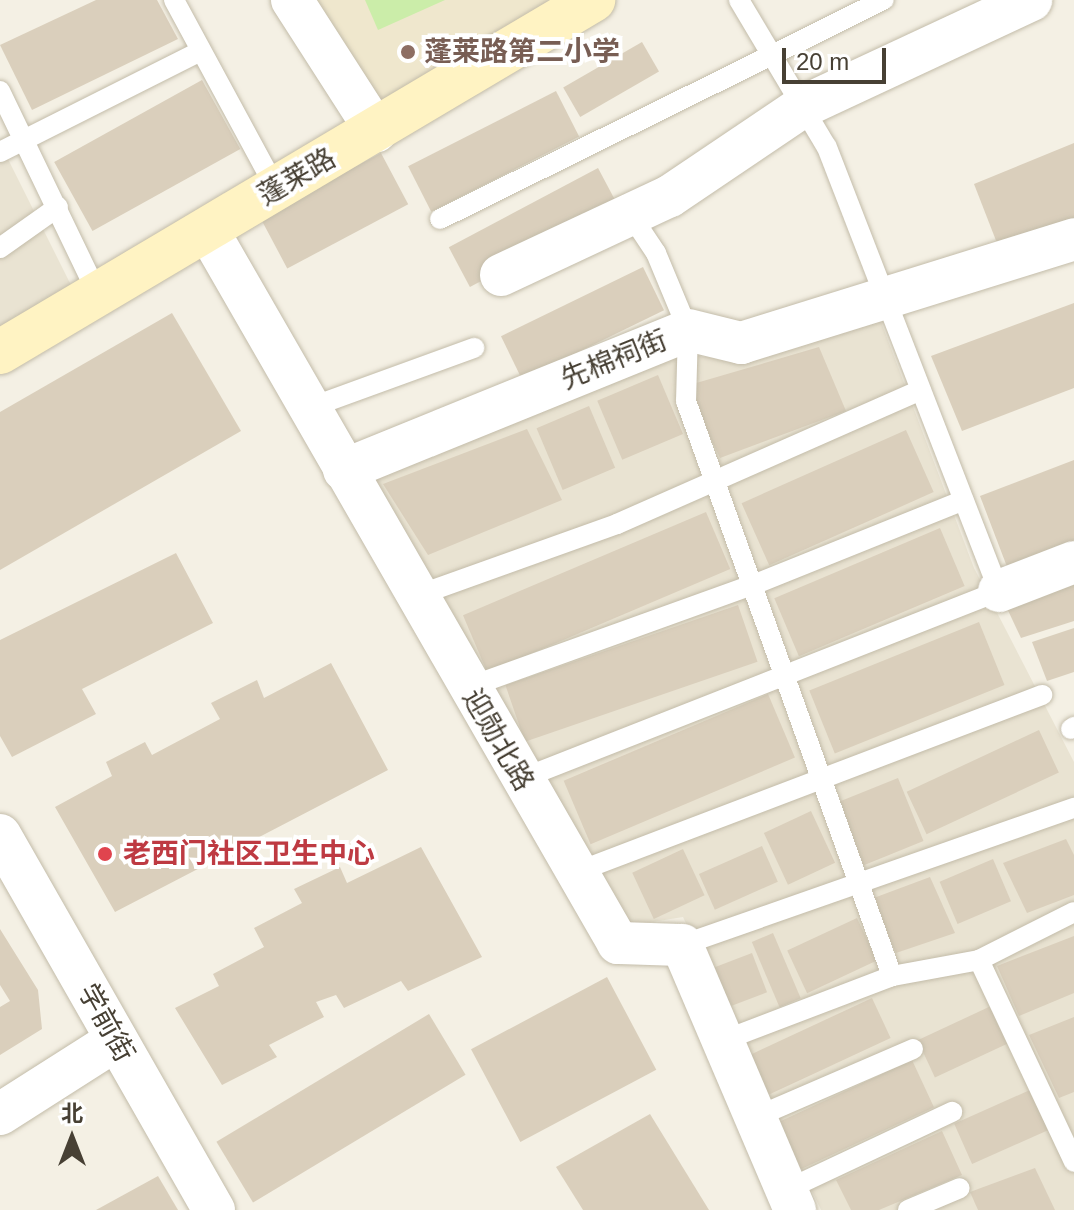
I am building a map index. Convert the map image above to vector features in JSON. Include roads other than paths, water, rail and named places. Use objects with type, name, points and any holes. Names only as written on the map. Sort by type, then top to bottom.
[{"type":"street","points":[[292,0],[376,131]]},
{"type":"street","name":"蓬莱路","points":[[0,352],[593,0]]},
{"type":"street","points":[[501,275],[670,196],[802,107],[1031,0]]},
{"type":"street","name":"迎勋北路","points":[[207,229],[574,873],[618,943],[682,945]]},
{"type":"street","name":"先棉祠街","points":[[344,470],[688,330],[741,343],[1074,239]]},
{"type":"street","points":[[999,591],[1074,562]]},
{"type":"street","name":"学前街","points":[[0,835],[214,1210]]},
{"type":"street","points":[[682,945],[790,1200]]},
{"type":"street","points":[[0,1114],[116,1040]]},
{"type":"lane","points":[[174,0],[276,189]]},
{"type":"lane","points":[[440,219],[580,154],[771,54],[884,0]]},
{"type":"lane","points":[[521,779],[999,591],[826,146],[771,54],[746,2]]},
{"type":"lane","points":[[0,152],[201,51]]},
{"type":"lane","points":[[0,91],[97,293]]},
{"type":"lane","points":[[0,248],[58,207]]},
{"type":"lane","points":[[630,214],[656,253],[688,330],[686,401],[892,976]]},
{"type":"lane","points":[[309,408],[474,348]]},
{"type":"lane","points":[[416,596],[716,482],[921,390]]},
{"type":"lane","points":[[469,687],[753,585],[964,500]]},
{"type":"lane","points":[[574,873],[821,775],[1042,695]]},
{"type":"lane","points":[[682,945],[1074,808]]},
{"type":"lane","points":[[722,1041],[892,976],[979,960],[1074,912]]},
{"type":"lane","points":[[979,960],[1074,1162]]},
{"type":"lane","points":[[756,1117],[913,1049]]},
{"type":"lane","points":[[790,1200],[952,1112]]},
{"type":"lane","points":[[908,1210],[960,1188]]},
{"type":"place","name":"蓬莱路第二小学","points":[[408,52]]},
{"type":"place","name":"老西门社区卫生中心","points":[[105,854]]}]
